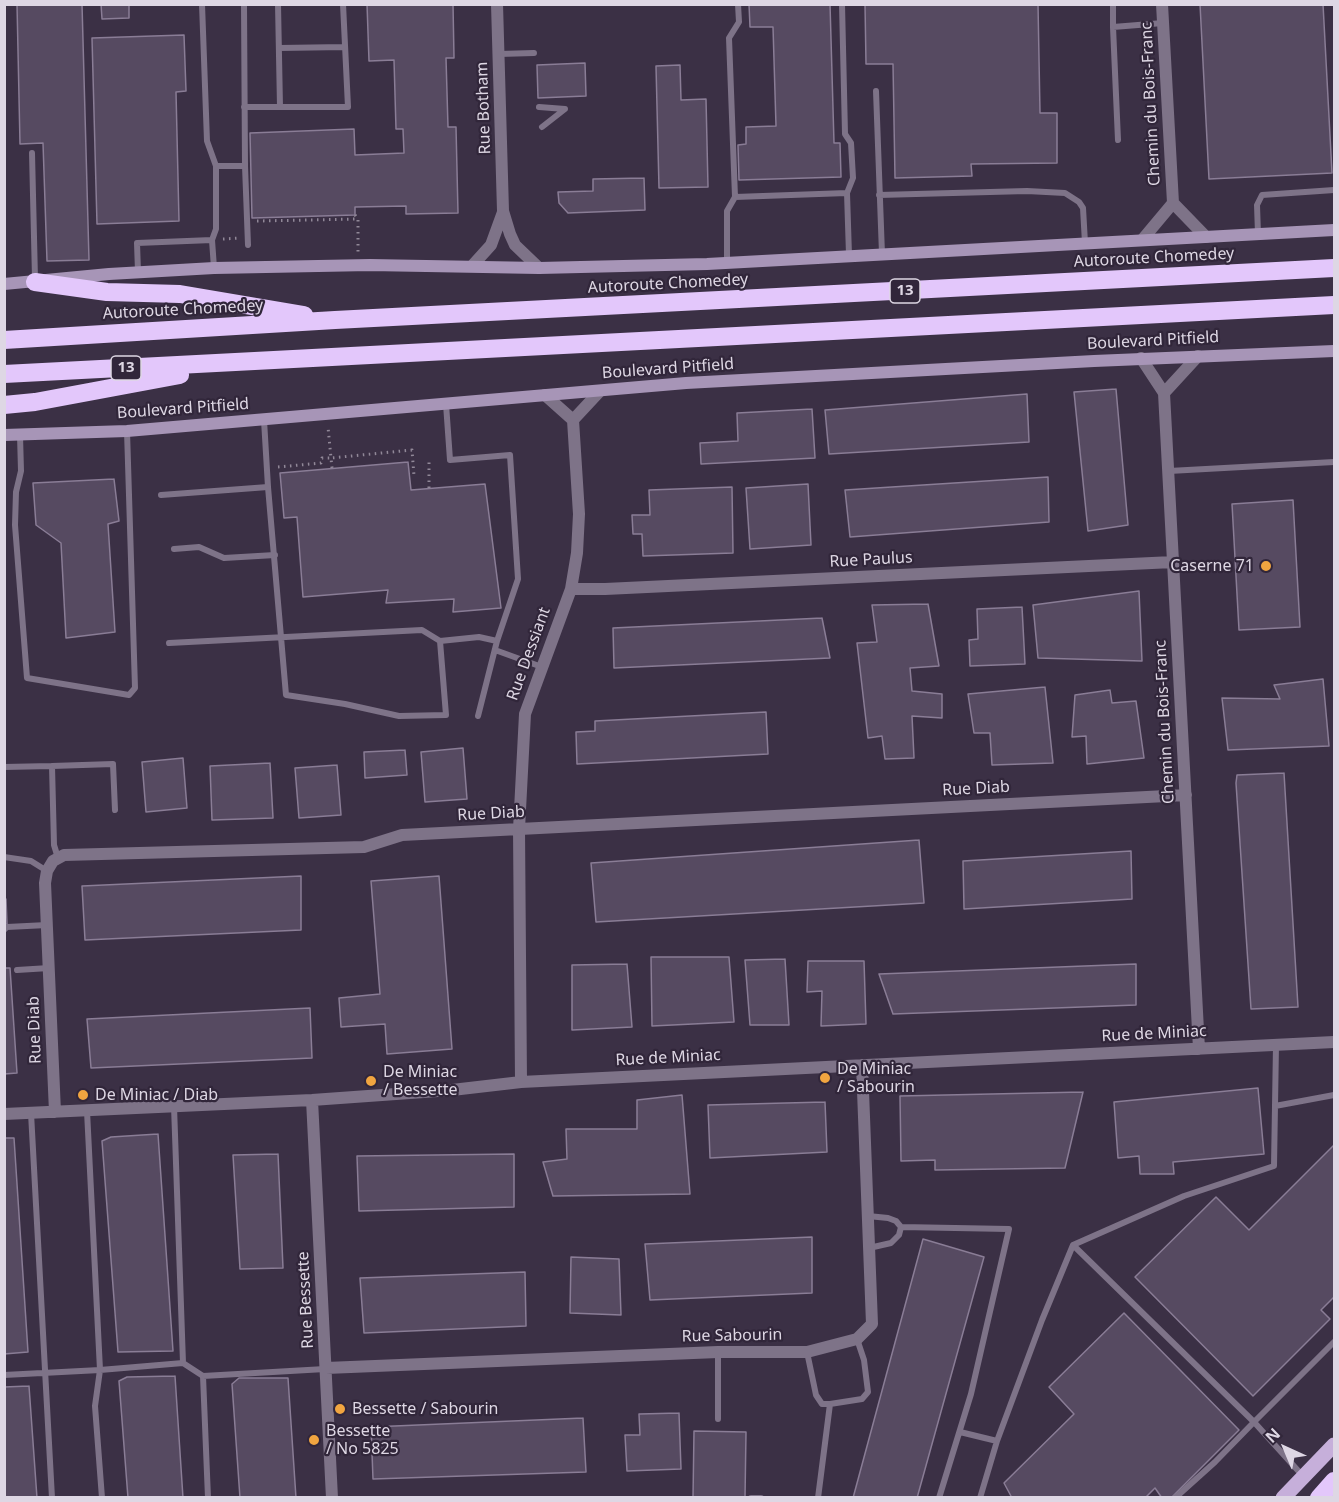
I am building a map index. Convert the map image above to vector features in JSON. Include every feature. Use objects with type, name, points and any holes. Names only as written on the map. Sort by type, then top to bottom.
[{"type":"highway","name":"Autoroute Chomedey","points":[[4,340],[335,320],[1335,268]]},
{"type":"highway","points":[[35,282],[107,292],[180,294],[335,320]]},
{"type":"highway","name":"13","points":[[4,374],[1335,305]]},
{"type":"highway","points":[[4,405],[36,402],[248,362]]},
{"type":"highway","points":[[1319,1497],[1335,1481]]},
{"type":"main road","points":[[4,284],[214,268],[359,265],[539,268],[728,262],[1335,230]]},
{"type":"main road","name":"Boulevard Pitfield","points":[[4,435],[127,431],[768,378],[1141,358],[1335,351]]},
{"type":"main road","points":[[1282,1497],[1335,1445]]},
{"type":"street","name":"Rue Botham","points":[[497,4],[503,211],[515,245],[539,268]]},
{"type":"street","name":"Chemin du Bois-Franc","points":[[1162,4],[1173,202],[1206,237]]},
{"type":"street","name":"Chemin du Bois-Franc","points":[[1142,240],[1173,202]]},
{"type":"street","name":"Rue Botham","points":[[472,266],[491,245],[503,211]]},
{"type":"street","points":[[1141,358],[1164,393],[1198,356]]},
{"type":"street","points":[[545,395],[573,420],[600,391]]},
{"type":"street","name":"Chemin du Bois-Franc","points":[[1164,393],[1198,1049]]},
{"type":"street","name":"Rue Dessiant","points":[[521,1082],[519,830],[525,714],[571,588],[577,553],[579,514],[573,420]]},
{"type":"street","name":"Rue Paulus","points":[[571,588],[605,589],[1173,561]]},
{"type":"street","name":"Rue Diab","points":[[59,858],[64,855],[363,847],[402,835],[1186,795]]},
{"type":"street","points":[[47,871],[53,861],[59,858]]},
{"type":"street","name":"Rue Diab","points":[[47,871],[45,883],[55,1112]]},
{"type":"street","name":"Rue de Miniac","points":[[4,1114],[312,1100],[452,1090],[521,1082],[1335,1042]]},
{"type":"street","points":[[857,1339],[872,1324],[862,1065]]},
{"type":"street","name":"Rue Bessette","points":[[312,1100],[332,1497]]},
{"type":"street","name":"Rue Sabourin","points":[[326,1368],[718,1352],[807,1352],[857,1339]]},
{"type":"lane","points":[[202,4],[207,141],[216,166],[216,229],[212,240],[214,268]]},
{"type":"lane","points":[[244,4],[248,245]]},
{"type":"lane","points":[[278,4],[280,107]]},
{"type":"lane","points":[[244,107],[348,108],[343,4]]},
{"type":"lane","points":[[728,262],[727,211],[735,197],[729,38],[739,22],[738,4]]},
{"type":"lane","points":[[842,4],[845,134],[851,143],[853,178],[847,193],[849,255]]},
{"type":"lane","points":[[1113,4],[1118,140]]},
{"type":"lane","points":[[1113,27],[1163,23]]},
{"type":"lane","points":[[279,48],[345,47]]},
{"type":"lane","points":[[498,54],[534,53]]},
{"type":"lane","points":[[876,91],[882,254]]},
{"type":"lane","points":[[539,106],[565,109],[543,127]]},
{"type":"lane","points":[[32,153],[35,282]]},
{"type":"lane","points":[[216,166],[245,166]]},
{"type":"lane","points":[[1258,234],[1257,205],[1262,195],[1335,190]]},
{"type":"lane","points":[[879,195],[1027,191],[1065,193],[1079,202],[1083,208],[1085,243]]},
{"type":"lane","points":[[735,197],[847,193]]},
{"type":"lane","points":[[138,272],[137,243],[212,240]]},
{"type":"lane","points":[[447,404],[450,460],[510,455],[519,573],[497,641],[478,716]]},
{"type":"lane","points":[[264,420],[286,695],[412,717],[446,715],[440,641]]},
{"type":"lane","points":[[20,435],[21,471],[16,492],[15,525],[27,678],[129,695],[135,688],[127,431]]},
{"type":"lane","points":[[1168,471],[1335,462]]},
{"type":"lane","points":[[161,495],[268,486]]},
{"type":"lane","points":[[174,549],[199,547],[224,558],[275,555]]},
{"type":"lane","points":[[169,643],[422,630],[440,641],[478,637],[497,641]]},
{"type":"lane","points":[[495,650],[542,667]]},
{"type":"lane","points":[[4,767],[113,764],[115,810]]},
{"type":"lane","points":[[52,766],[54,845],[59,858]]},
{"type":"lane","points":[[4,857],[31,861],[47,871]]},
{"type":"lane","points":[[4,930],[7,927],[47,925]]},
{"type":"lane","points":[[17,969],[48,968]]},
{"type":"lane","points":[[980,1497],[997,1441],[1073,1245],[1184,1196],[1274,1166],[1276,1045]]},
{"type":"lane","points":[[1275,1106],[1335,1095]]},
{"type":"lane","points":[[174,1107],[183,1363]]},
{"type":"lane","points":[[87,1111],[100,1370],[95,1406],[102,1497]]},
{"type":"lane","points":[[31,1113],[51,1497]]},
{"type":"lane","points":[[868,1216],[888,1218],[896,1221],[901,1227],[1009,1229],[971,1394],[939,1497]]},
{"type":"lane","points":[[869,1248],[891,1243],[899,1235],[901,1227]]},
{"type":"lane","points":[[1073,1245],[1254,1422],[1303,1477]]},
{"type":"lane","points":[[807,1352],[816,1395],[822,1404],[862,1399],[868,1392],[864,1360],[857,1339]]},
{"type":"lane","points":[[1175,1497],[1215,1462],[1335,1342]]},
{"type":"lane","points":[[718,1352],[718,1419]]},
{"type":"lane","points":[[4,1374],[100,1370],[183,1363],[203,1376],[326,1368]]},
{"type":"lane","points":[[203,1376],[208,1497]]},
{"type":"lane","points":[[819,1497],[830,1404]]},
{"type":"lane","points":[[960,1432],[997,1441]]},
{"type":"lane","points":[[752,1497],[761,1497]]},
{"type":"path","points":[[257,222],[356,217],[358,253]]},
{"type":"path","points":[[212,240],[248,237]]},
{"type":"path","points":[[328,427],[332,468]]},
{"type":"path","points":[[278,467],[321,463],[322,458],[412,450],[414,476]]},
{"type":"path","points":[[429,462],[429,488]]},
{"type":"path","points":[[413,464],[420,463]]},
{"type":"building","points":[[17,4],[82,4],[89,260],[47,261],[43,143],[20,144]]},
{"type":"building","points":[[101,4],[129,4],[129,18],[102,19]]},
{"type":"building","points":[[367,4],[453,4],[454,58],[446,58],[448,127],[456,127],[458,213],[406,214],[406,206],[355,207],[355,215],[252,218],[250,133],[354,129],[355,155],[404,153],[403,129],[396,129],[394,60],[369,61]]},
{"type":"building","points":[[749,4],[830,4],[834,143],[840,143],[841,177],[739,180],[738,145],[746,144],[746,127],[776,126],[773,27],[750,27]]},
{"type":"building","points":[[865,4],[1038,4],[1040,113],[1057,113],[1057,163],[971,164],[972,176],[895,178],[893,64],[866,64]]},
{"type":"building","points":[[1200,4],[1323,4],[1332,173],[1209,179]]},
{"type":"building","points":[[184,35],[186,91],[176,92],[179,221],[97,224],[92,38]]},
{"type":"building","points":[[585,63],[586,96],[538,98],[537,65]]},
{"type":"building","points":[[680,65],[681,100],[706,99],[708,187],[659,188],[656,66]]},
{"type":"building","points":[[644,178],[645,210],[568,213],[559,203],[558,192],[593,191],[593,179]]},
{"type":"building","points":[[1116,389],[1128,525],[1088,531],[1074,392]]},
{"type":"building","points":[[1027,394],[1029,442],[829,454],[825,410]]},
{"type":"building","points":[[812,409],[815,458],[701,464],[700,443],[738,441],[737,413]]},
{"type":"building","points":[[408,462],[411,490],[485,484],[501,608],[453,612],[454,599],[386,603],[388,590],[303,597],[297,517],[284,518],[280,473]]},
{"type":"building","points":[[1048,477],[1049,522],[850,537],[845,490]]},
{"type":"building","points":[[114,479],[119,521],[108,524],[115,632],[66,638],[61,543],[36,525],[33,483]]},
{"type":"building","points":[[808,484],[811,545],[750,549],[746,488]]},
{"type":"building","points":[[732,487],[733,553],[643,556],[642,534],[633,534],[632,515],[650,515],[649,490]]},
{"type":"building","name":"Caserne 71","points":[[1293,500],[1300,627],[1239,630],[1232,504]]},
{"type":"building","points":[[1139,591],[1142,661],[1038,658],[1033,605]]},
{"type":"building","points":[[928,604],[939,666],[910,668],[912,691],[942,694],[942,718],[912,716],[914,758],[885,759],[882,736],[868,738],[857,643],[877,642],[872,605]]},
{"type":"building","points":[[1022,607],[1025,664],[970,666],[969,640],[978,639],[977,609]]},
{"type":"building","points":[[822,618],[830,658],[614,668],[613,628]]},
{"type":"building","points":[[1323,679],[1329,746],[1228,750],[1222,698],[1280,699],[1274,685]]},
{"type":"building","points":[[1045,687],[1053,763],[992,765],[990,733],[974,733],[968,694]]},
{"type":"building","points":[[1110,690],[1112,703],[1136,701],[1144,758],[1087,764],[1086,736],[1072,737],[1075,695]]},
{"type":"building","points":[[766,712],[768,754],[577,764],[576,732],[595,731],[595,721]]},
{"type":"building","points":[[463,748],[467,799],[425,802],[421,752]]},
{"type":"building","points":[[405,750],[407,775],[365,778],[364,752]]},
{"type":"building","points":[[183,758],[187,808],[146,812],[142,762]]},
{"type":"building","points":[[270,763],[273,818],[212,820],[210,766]]},
{"type":"building","points":[[337,765],[341,815],[299,818],[295,768]]},
{"type":"building","points":[[1284,773],[1298,1007],[1251,1009],[1237,775]]},
{"type":"building","points":[[919,840],[924,903],[596,922],[591,863]]},
{"type":"building","points":[[1131,851],[1132,899],[964,909],[963,861]]},
{"type":"building","points":[[301,876],[301,930],[85,940],[82,886]]},
{"type":"building","points":[[439,876],[452,1049],[387,1054],[385,1024],[341,1027],[339,998],[380,994],[371,881]]},
{"type":"building","points":[[4,899],[6,899],[7,924],[4,924]]},
{"type":"building","points":[[651,957],[729,957],[734,1022],[652,1026]]},
{"type":"building","points":[[785,959],[789,1025],[750,1025],[745,960]]},
{"type":"building","points":[[808,961],[864,961],[866,1024],[821,1026],[822,991],[807,992]]},
{"type":"building","points":[[627,964],[632,1027],[572,1030],[572,965]]},
{"type":"building","points":[[1136,964],[1136,1005],[893,1014],[879,974]]},
{"type":"building","points":[[4,968],[10,968],[17,1073],[4,1074]]},
{"type":"building","points":[[310,1008],[312,1058],[91,1068],[87,1019]]},
{"type":"building","points":[[1258,1088],[1264,1154],[1173,1162],[1174,1174],[1140,1174],[1139,1156],[1118,1158],[1114,1102]]},
{"type":"building","points":[[1083,1092],[1065,1168],[935,1170],[935,1160],[901,1161],[900,1096]]},
{"type":"building","points":[[682,1095],[690,1194],[553,1196],[543,1162],[567,1159],[566,1129],[637,1129],[637,1100]]},
{"type":"building","points":[[825,1102],[827,1152],[710,1158],[708,1105]]},
{"type":"building","points":[[158,1134],[173,1351],[118,1352],[102,1141],[111,1137]]},
{"type":"building","points":[[4,1138],[14,1138],[28,1352],[4,1354]]},
{"type":"building","points":[[1334,1145],[1334,1297],[1321,1310],[1330,1319],[1253,1396],[1135,1277],[1216,1197],[1249,1230]]},
{"type":"building","points":[[278,1154],[283,1268],[240,1269],[233,1155]]},
{"type":"building","points":[[514,1154],[514,1207],[359,1211],[357,1156]]},
{"type":"building","points":[[812,1237],[812,1293],[650,1300],[645,1244]]},
{"type":"building","points":[[923,1239],[984,1257],[917,1498],[853,1498]]},
{"type":"building","points":[[571,1257],[619,1259],[621,1315],[570,1313]]},
{"type":"building","points":[[525,1272],[526,1326],[364,1333],[360,1278]]},
{"type":"building","points":[[1124,1313],[1239,1430],[1171,1498],[1162,1498],[1155,1488],[1145,1498],[1012,1498],[1004,1483],[1074,1414],[1049,1387]]},
{"type":"building","points":[[175,1376],[183,1498],[128,1498],[119,1381],[127,1377]]},
{"type":"building","points":[[239,1378],[288,1378],[296,1498],[240,1498],[232,1384]]},
{"type":"building","points":[[29,1386],[37,1498],[4,1498],[4,1387]]},
{"type":"building","points":[[679,1413],[681,1469],[627,1471],[625,1435],[640,1435],[639,1414]]},
{"type":"building","points":[[583,1418],[586,1472],[373,1479],[371,1427]]},
{"type":"building","points":[[694,1431],[746,1432],[745,1498],[693,1498]]},
{"type":"place","name":"Caserne 71","points":[[1266,566]]},
{"type":"place","name":"De Miniac / Sabourin","points":[[825,1078]]},
{"type":"place","name":"De Miniac / Bessette","points":[[371,1081]]},
{"type":"place","name":"De Miniac / Diab","points":[[83,1095]]},
{"type":"place","name":"Bessette / Sabourin","points":[[340,1409]]},
{"type":"place","name":"Bessette / No 5825","points":[[314,1440]]}]
